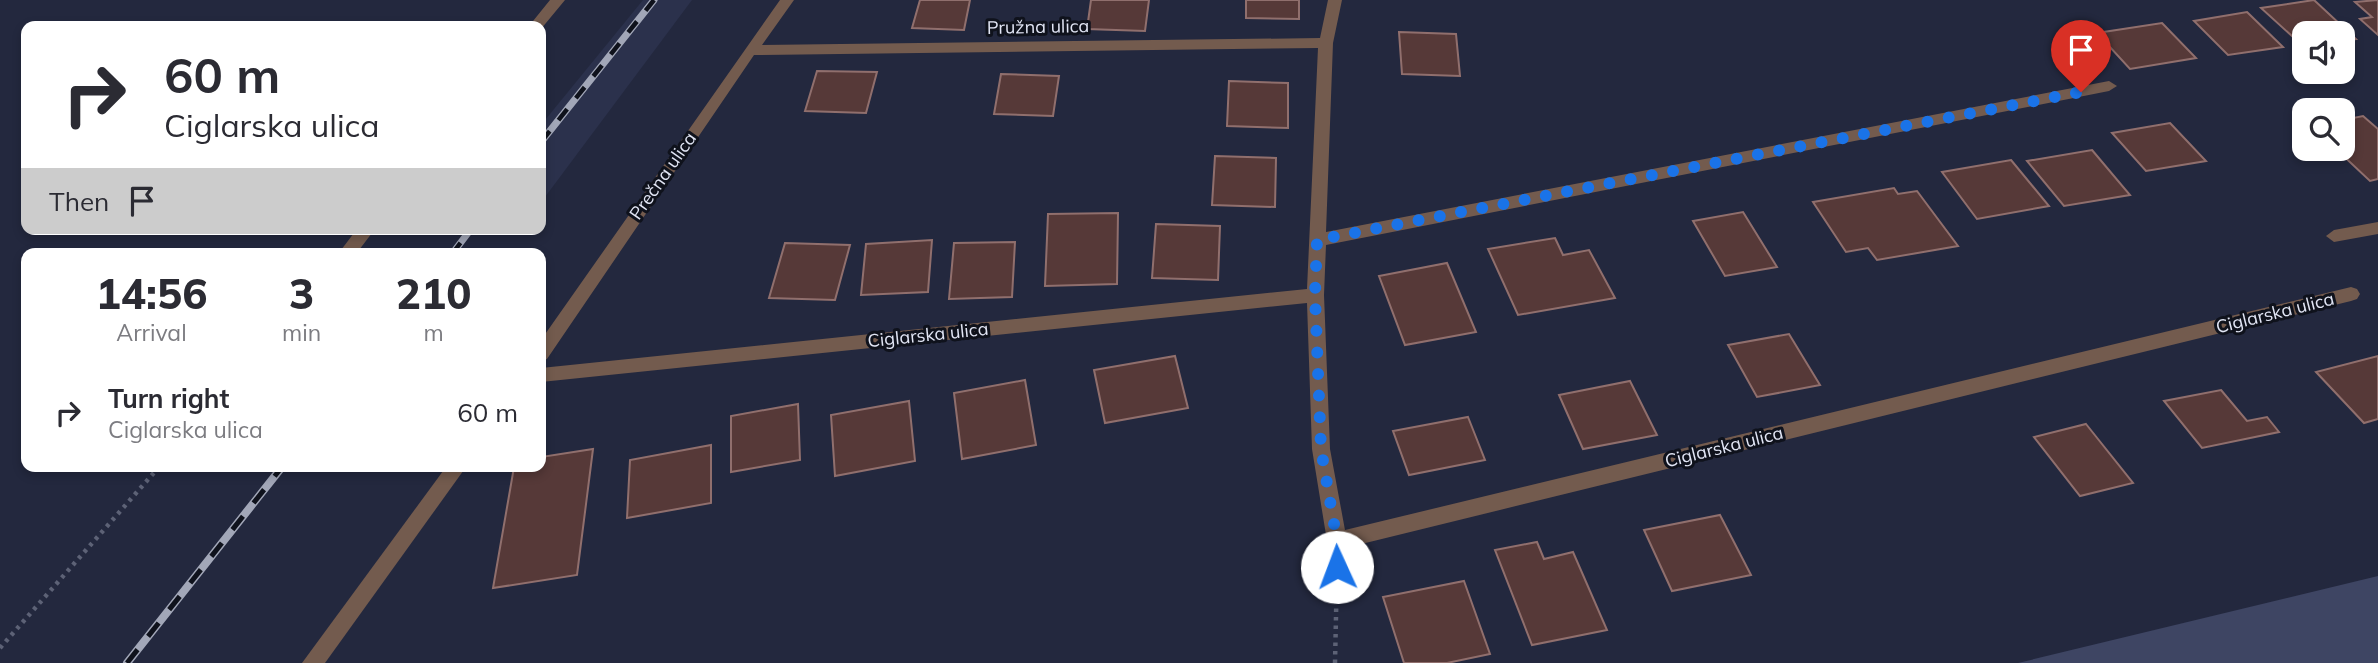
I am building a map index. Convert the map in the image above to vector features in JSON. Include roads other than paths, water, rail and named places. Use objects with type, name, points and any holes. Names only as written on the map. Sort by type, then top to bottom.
[{"type":"street","points":[[540,21],[558,0]]},
{"type":"street","name":"Prečna ulica","points":[[546,347],[787,0]]},
{"type":"street","points":[[1315,295],[1326,43],[1335,0]]},
{"type":"street","name":"Pružna ulica","points":[[750,50],[1326,43]]},
{"type":"street","points":[[1317,240],[2109,86]]},
{"type":"street","points":[[2334,236],[2378,228]]},
{"type":"street","name":"Ciglarska ulica","points":[[546,374],[1315,295],[1321,449],[1337,541],[2351,294]]},
{"type":"street","points":[[312,663],[453,472]]},
{"type":"railway","points":[[546,136],[654,0]]},
{"type":"railway","points":[[457,248],[466,235]]},
{"type":"railway","points":[[127,663],[278,472]]}]
